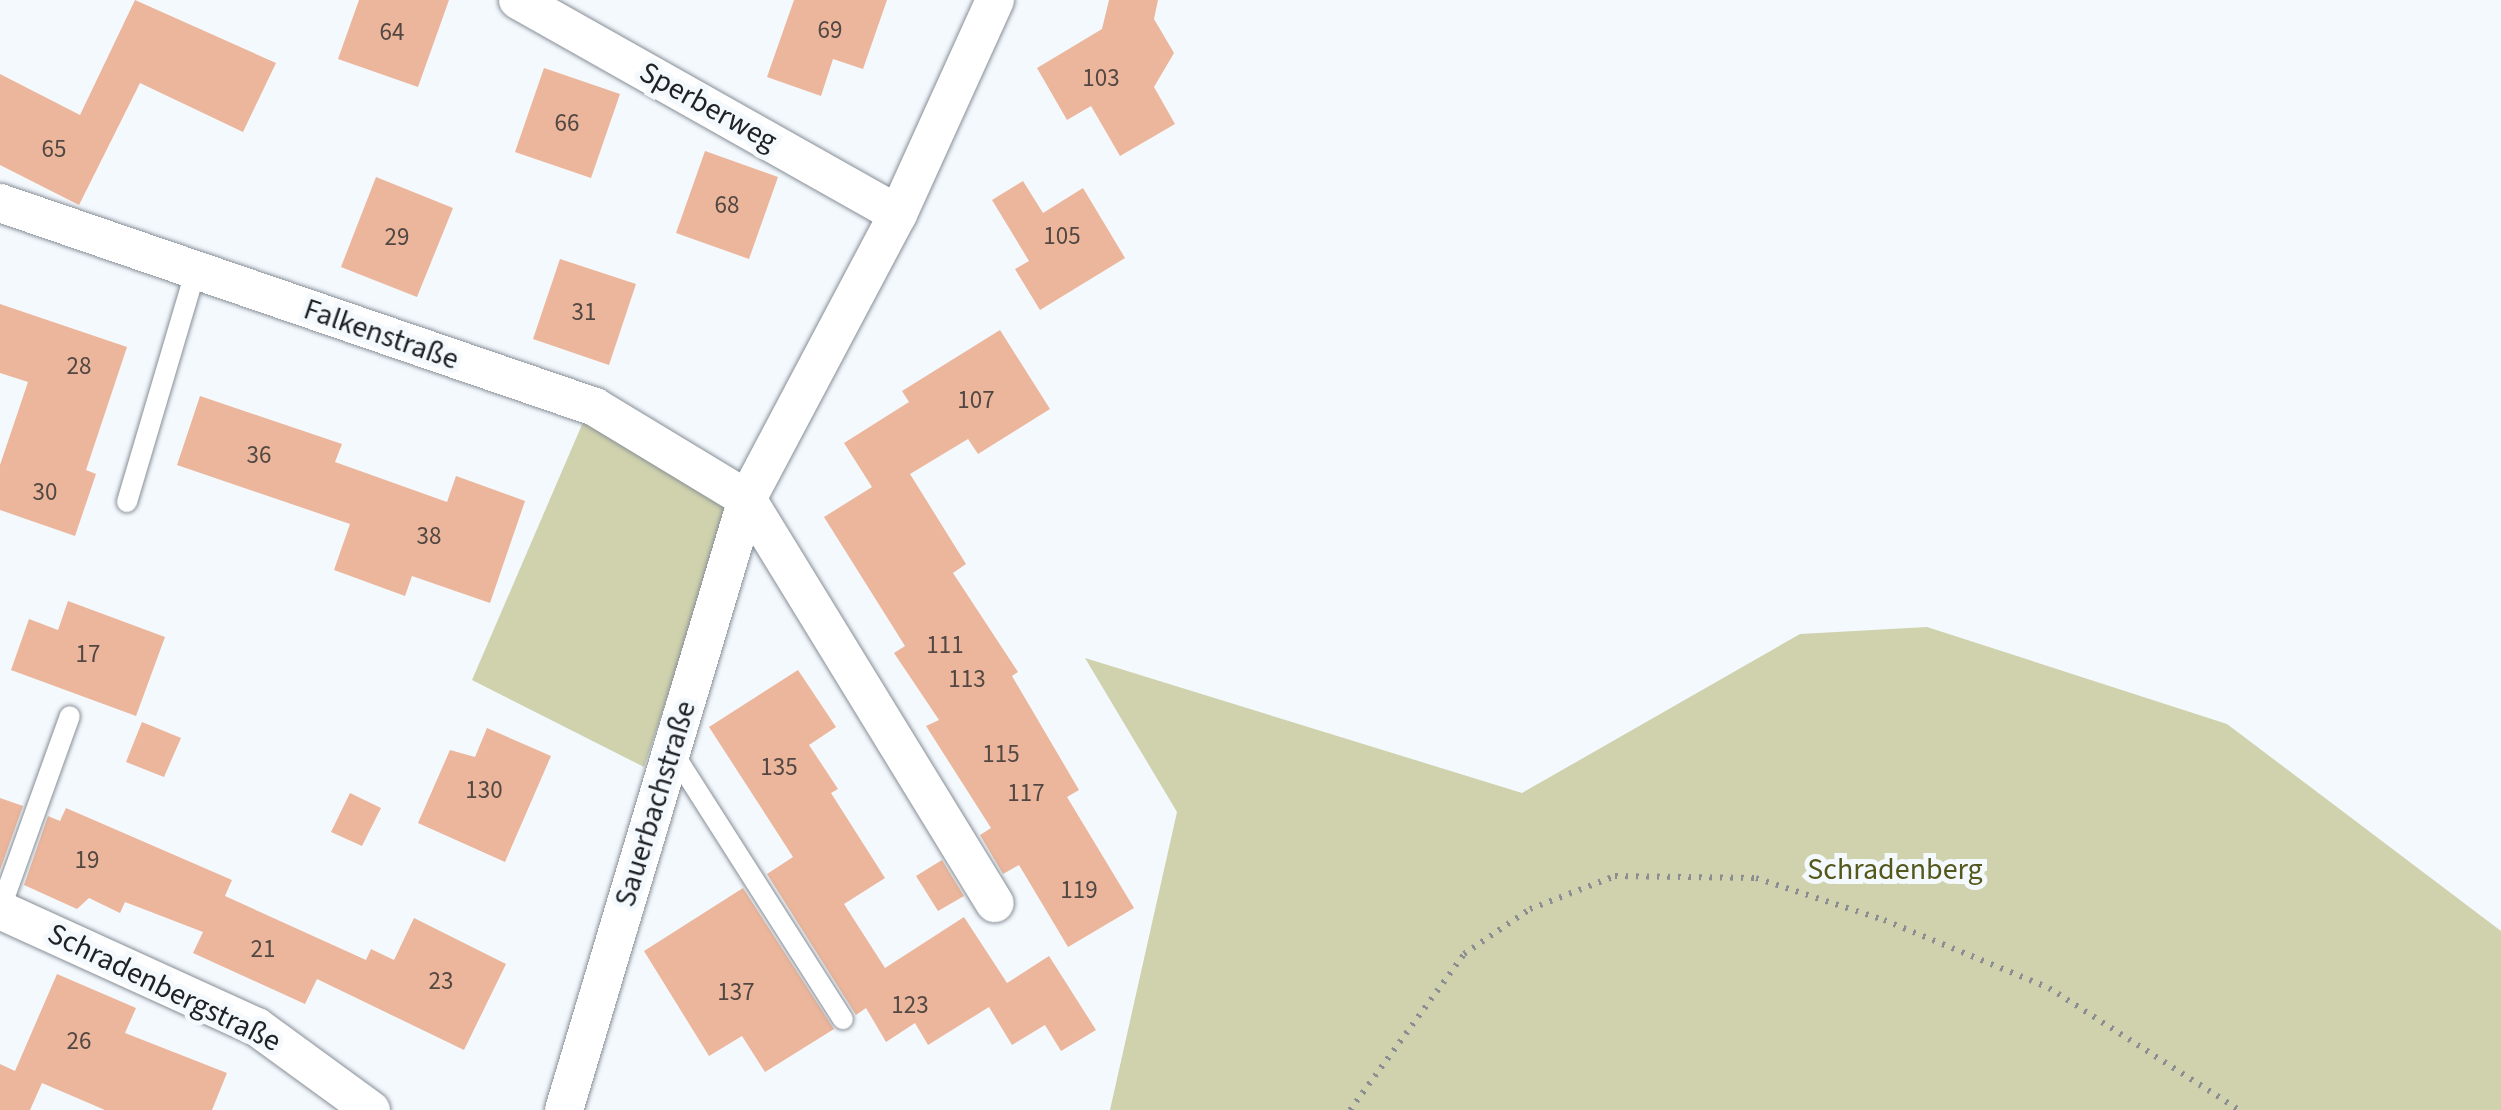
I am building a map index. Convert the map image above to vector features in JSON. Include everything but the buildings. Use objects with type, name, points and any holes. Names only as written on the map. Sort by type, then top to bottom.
[{"type":"street","name":"Sperberweg","points":[[518,0],[898,214]]},
{"type":"street","name":"Sauerbachstraße","points":[[564,1110],[747,499],[898,214],[994,0]]},
{"type":"street","name":"Falkenstraße","points":[[0,203],[595,407],[747,499]]},
{"type":"street","points":[[747,499],[995,903]]},
{"type":"street","name":"Schradenbergstraße","points":[[0,910],[258,1027],[371,1110]]},
{"type":"lane","points":[[127,502],[196,272]]},
{"type":"lane","points":[[0,910],[70,716]]},
{"type":"lane","points":[[672,750],[843,1019]]},
{"type":"path","points":[[1350,1110],[1464,954],[1530,909],[1616,876],[1756,878],[1884,920],[2048,988],[2239,1110]]},
{"type":"green space","points":[[584,420],[730,508],[644,767],[472,680]]},
{"type":"green space","name":"Schradenberg","points":[[1927,627],[2227,724],[2501,931],[2501,1110],[1110,1110],[1177,812],[1085,658],[1522,793],[1800,634]]}]
